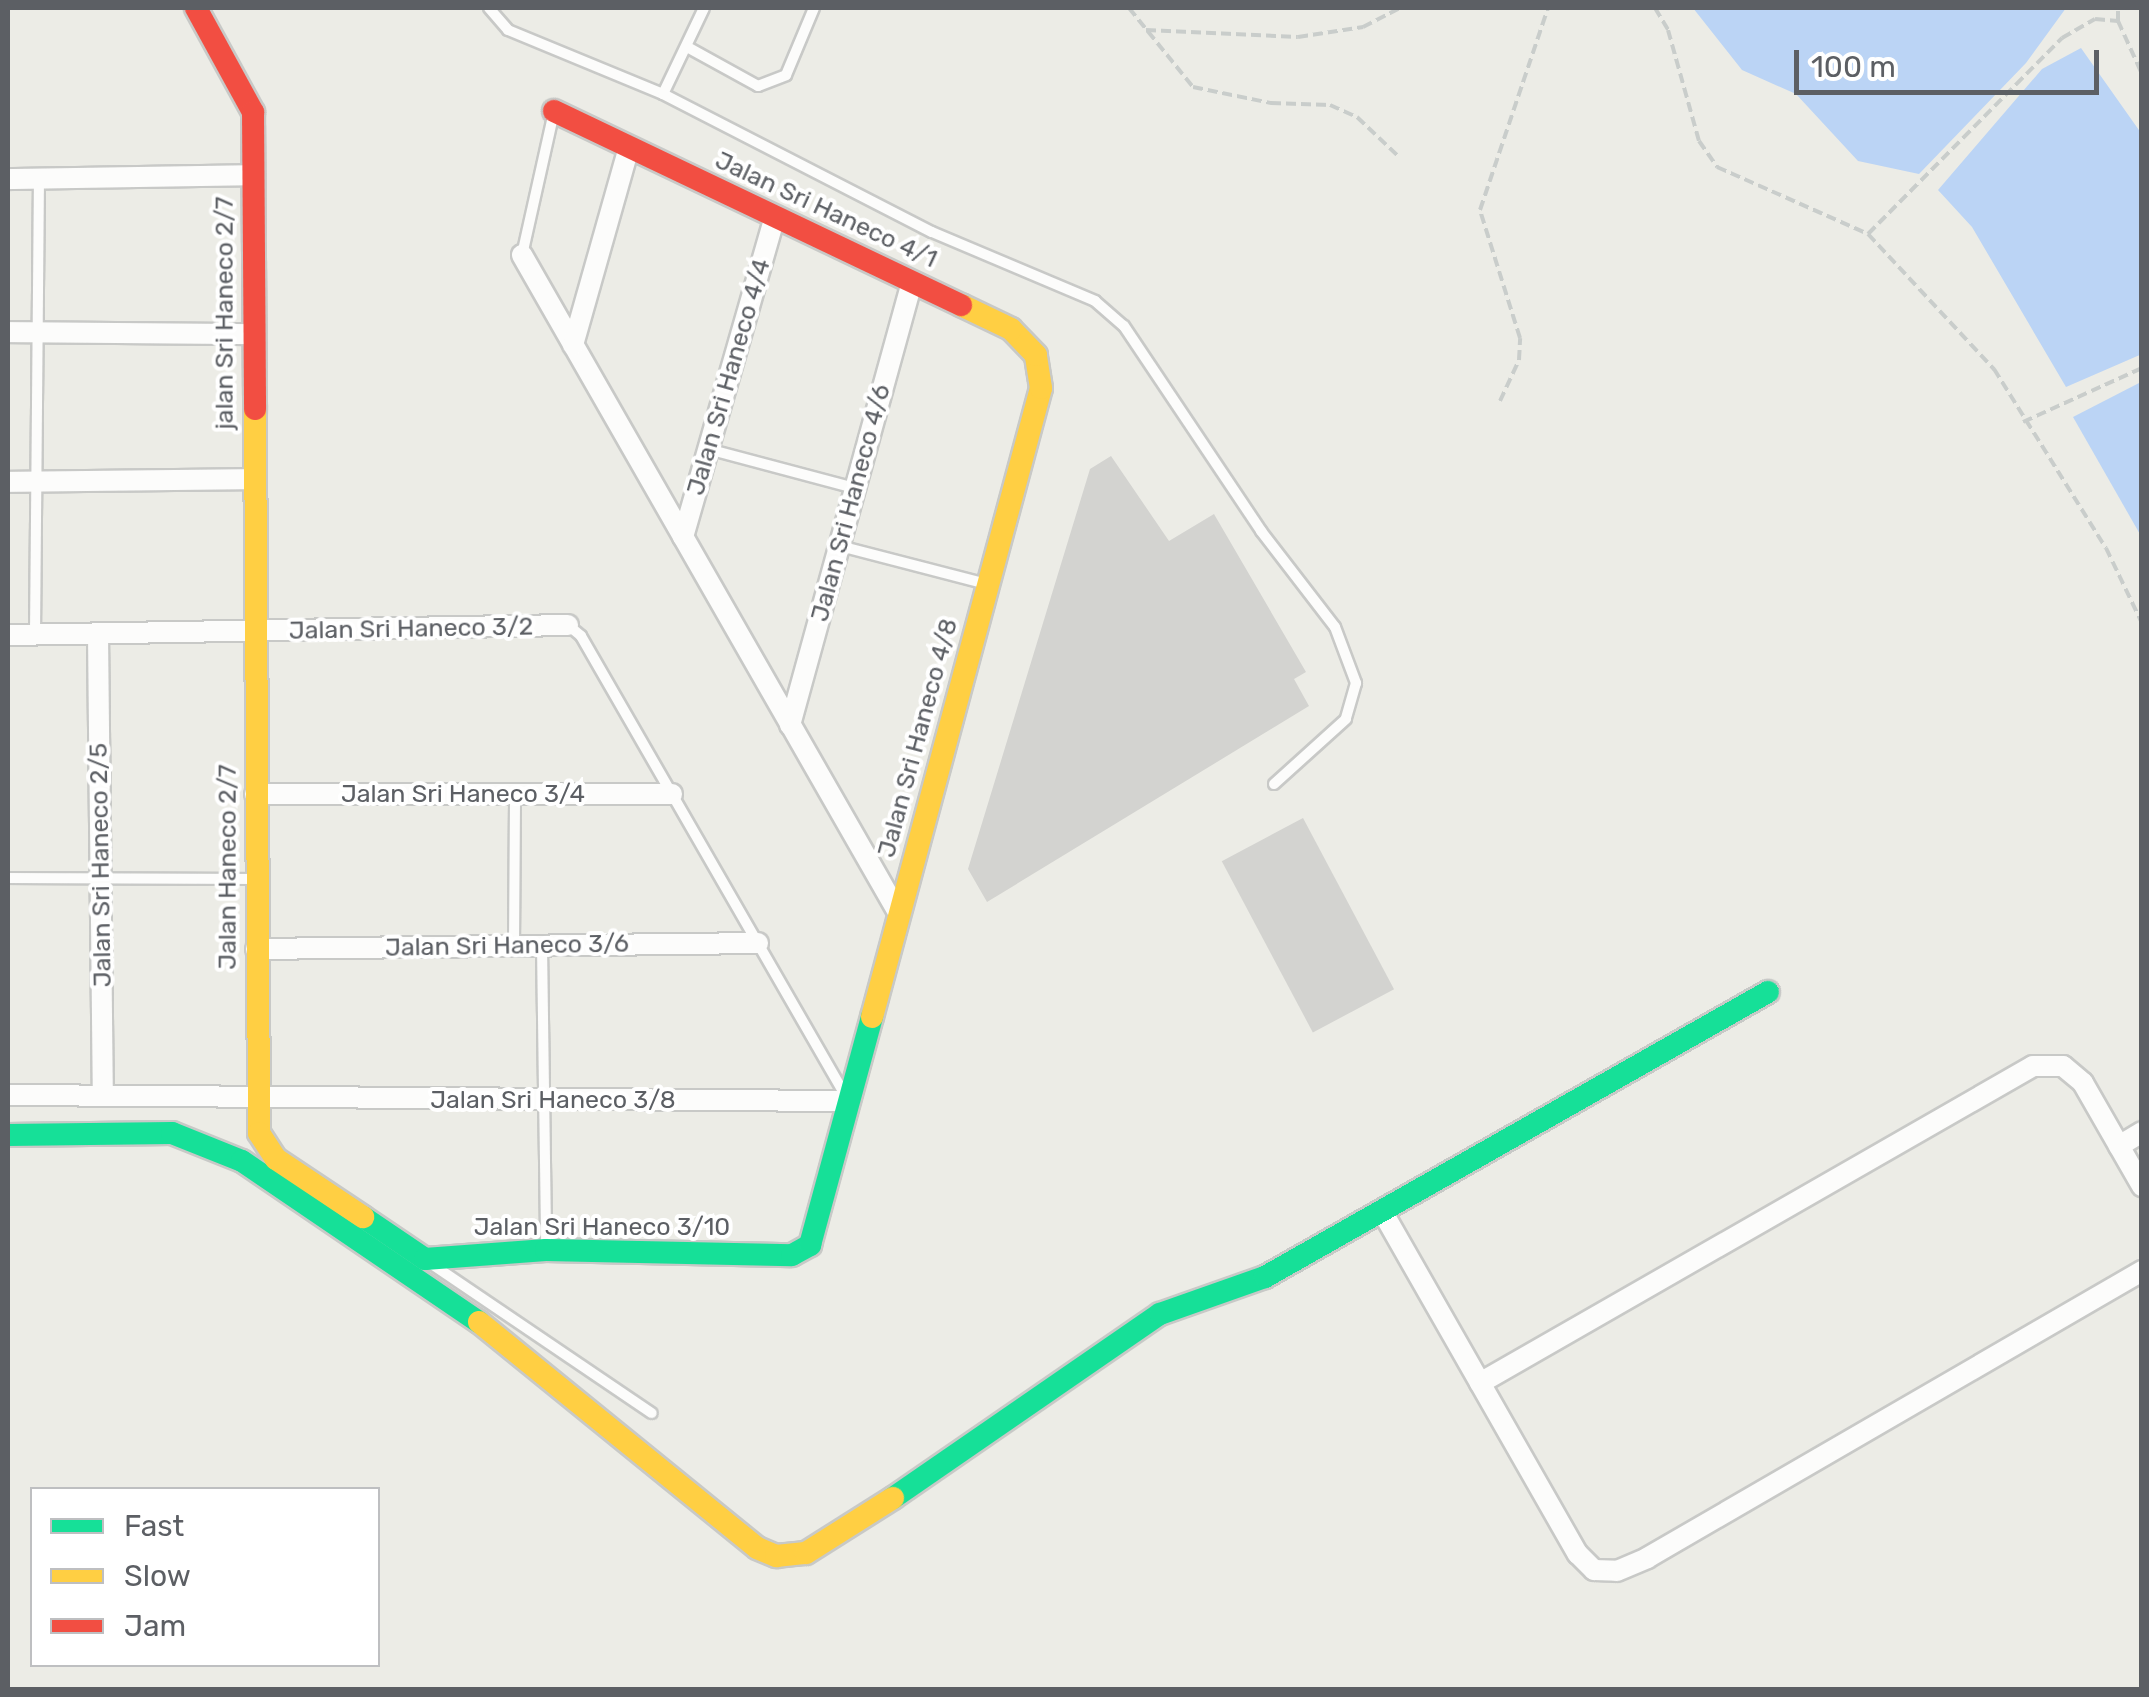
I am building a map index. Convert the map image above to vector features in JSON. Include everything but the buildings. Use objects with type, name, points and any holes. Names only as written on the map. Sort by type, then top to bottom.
[{"type":"street","name":"jalan Sri Haneco 2/7","points":[[196,8],[253,112],[254,633]]},
{"type":"street","name":"Jalan Sri Haneco 4/1","points":[[554,111],[1011,329],[1036,355],[1041,388]]},
{"type":"street","points":[[573,346],[628,147]]},
{"type":"street","points":[[8,179],[253,176]]},
{"type":"street","name":"Jalan Sri Haneco 4/4","points":[[683,537],[776,216]]},
{"type":"street","points":[[522,255],[899,914]]},
{"type":"street","name":"Jalan Sri Haneco 4/6","points":[[790,726],[912,281]]},
{"type":"street","points":[[8,332],[253,334]]},
{"type":"street","name":"Jalan Sri Haneco 4/8","points":[[849,1101],[1041,388]]},
{"type":"street","points":[[8,482],[253,479]]},
{"type":"street","name":"Jalan Sri Haneco 3/2","points":[[8,634],[568,626]]},
{"type":"street","name":"Jalan Haneco 2/7","points":[[254,633],[256,1100]]},
{"type":"street","name":"Jalan Sri Haneco 2/5","points":[[98,634],[103,1096]]},
{"type":"street","name":"Jalan Sri Haneco 3/4","points":[[255,794],[672,794]]},
{"type":"street","name":"Jalan Sri Haneco 3/6","points":[[256,949],[758,943]]},
{"type":"street","points":[[8,1135],[172,1133],[242,1161],[494,1332],[757,1548],[776,1556],[806,1553],[838,1536],[1160,1314],[1230,1294],[1768,992]]},
{"type":"street","points":[[1480,1383],[2033,1066],[2063,1066],[2083,1083],[2142,1186]]},
{"type":"street","name":"Jalan Sri Haneco 3/8","points":[[8,1095],[256,1100],[849,1101]]},
{"type":"street","points":[[256,1100],[259,1133],[276,1159],[425,1259]]},
{"type":"street","name":"Jalan Sri Haneco 3/10","points":[[425,1259],[546,1250],[792,1255],[810,1246],[849,1101]]},
{"type":"street","points":[[2119,1146],[2142,1132]]},
{"type":"street","points":[[1382,1211],[1578,1554],[1594,1570],[1617,1571],[2142,1271]]},
{"type":"lane","points":[[489,8],[508,30],[662,94],[932,232],[1095,301],[1124,326],[1261,531],[1335,627],[1356,683],[1346,719],[1274,784]]},
{"type":"lane","points":[[662,94],[689,48],[704,8]]},
{"type":"lane","points":[[689,48],[758,86],[786,75],[814,8]]},
{"type":"lane","points":[[522,255],[554,111]]},
{"type":"lane","points":[[35,634],[39,178]]},
{"type":"lane","points":[[708,450],[855,488]]},
{"type":"lane","points":[[840,546],[988,584]]},
{"type":"lane","points":[[568,626],[581,636],[849,1101]]},
{"type":"lane","points":[[514,946],[515,794]]},
{"type":"lane","points":[[8,878],[255,880]]},
{"type":"lane","points":[[542,946],[546,1250]]},
{"type":"lane","points":[[425,1259],[652,1413]]},
{"type":"path","points":[[1129,8],[1193,87],[1271,103],[1330,104],[1357,116],[1397,155]]},
{"type":"path","points":[[1146,30],[1298,37],[1363,27],[1400,8]]},
{"type":"path","points":[[1500,401],[1519,360],[1520,338],[1480,210],[1548,8]]},
{"type":"path","points":[[1655,8],[1668,30],[1699,141],[1717,167],[1868,234],[1994,370],[2106,548],[2142,623]]},
{"type":"path","points":[[2118,8],[2118,21],[2142,74]]},
{"type":"path","points":[[1868,234],[2062,38],[2095,19],[2118,21]]},
{"type":"path","points":[[2024,422],[2142,368]]},
{"type":"water","points":[[1693,8],[2066,8],[2026,63],[1919,174],[1858,161],[1796,94],[1742,70]]},
{"type":"water","points":[[2081,48],[2141,133],[2142,354],[2066,387],[1972,227],[1938,190],[2042,69]]},
{"type":"water","points":[[2141,382],[2141,536],[2073,417]]},
{"type":"traffic: fast","points":[[893,1498],[1160,1314],[1265,1277],[1768,992]]},
{"type":"traffic: fast","points":[[363,1217],[425,1259],[546,1250],[792,1255],[810,1245],[872,1017]]},
{"type":"traffic: fast","points":[[8,1135],[172,1133],[242,1161],[479,1322]]},
{"type":"traffic: slow","points":[[872,1017],[1041,388],[1036,355],[1011,329],[961,305]]},
{"type":"traffic: slow","points":[[255,409],[259,1133],[276,1159],[363,1217]]},
{"type":"traffic: slow","points":[[479,1322],[757,1548],[776,1556],[806,1553],[893,1498]]},
{"type":"traffic: jam","points":[[196,8],[253,112],[255,409]]},
{"type":"traffic: jam","points":[[554,111],[961,305]]}]
